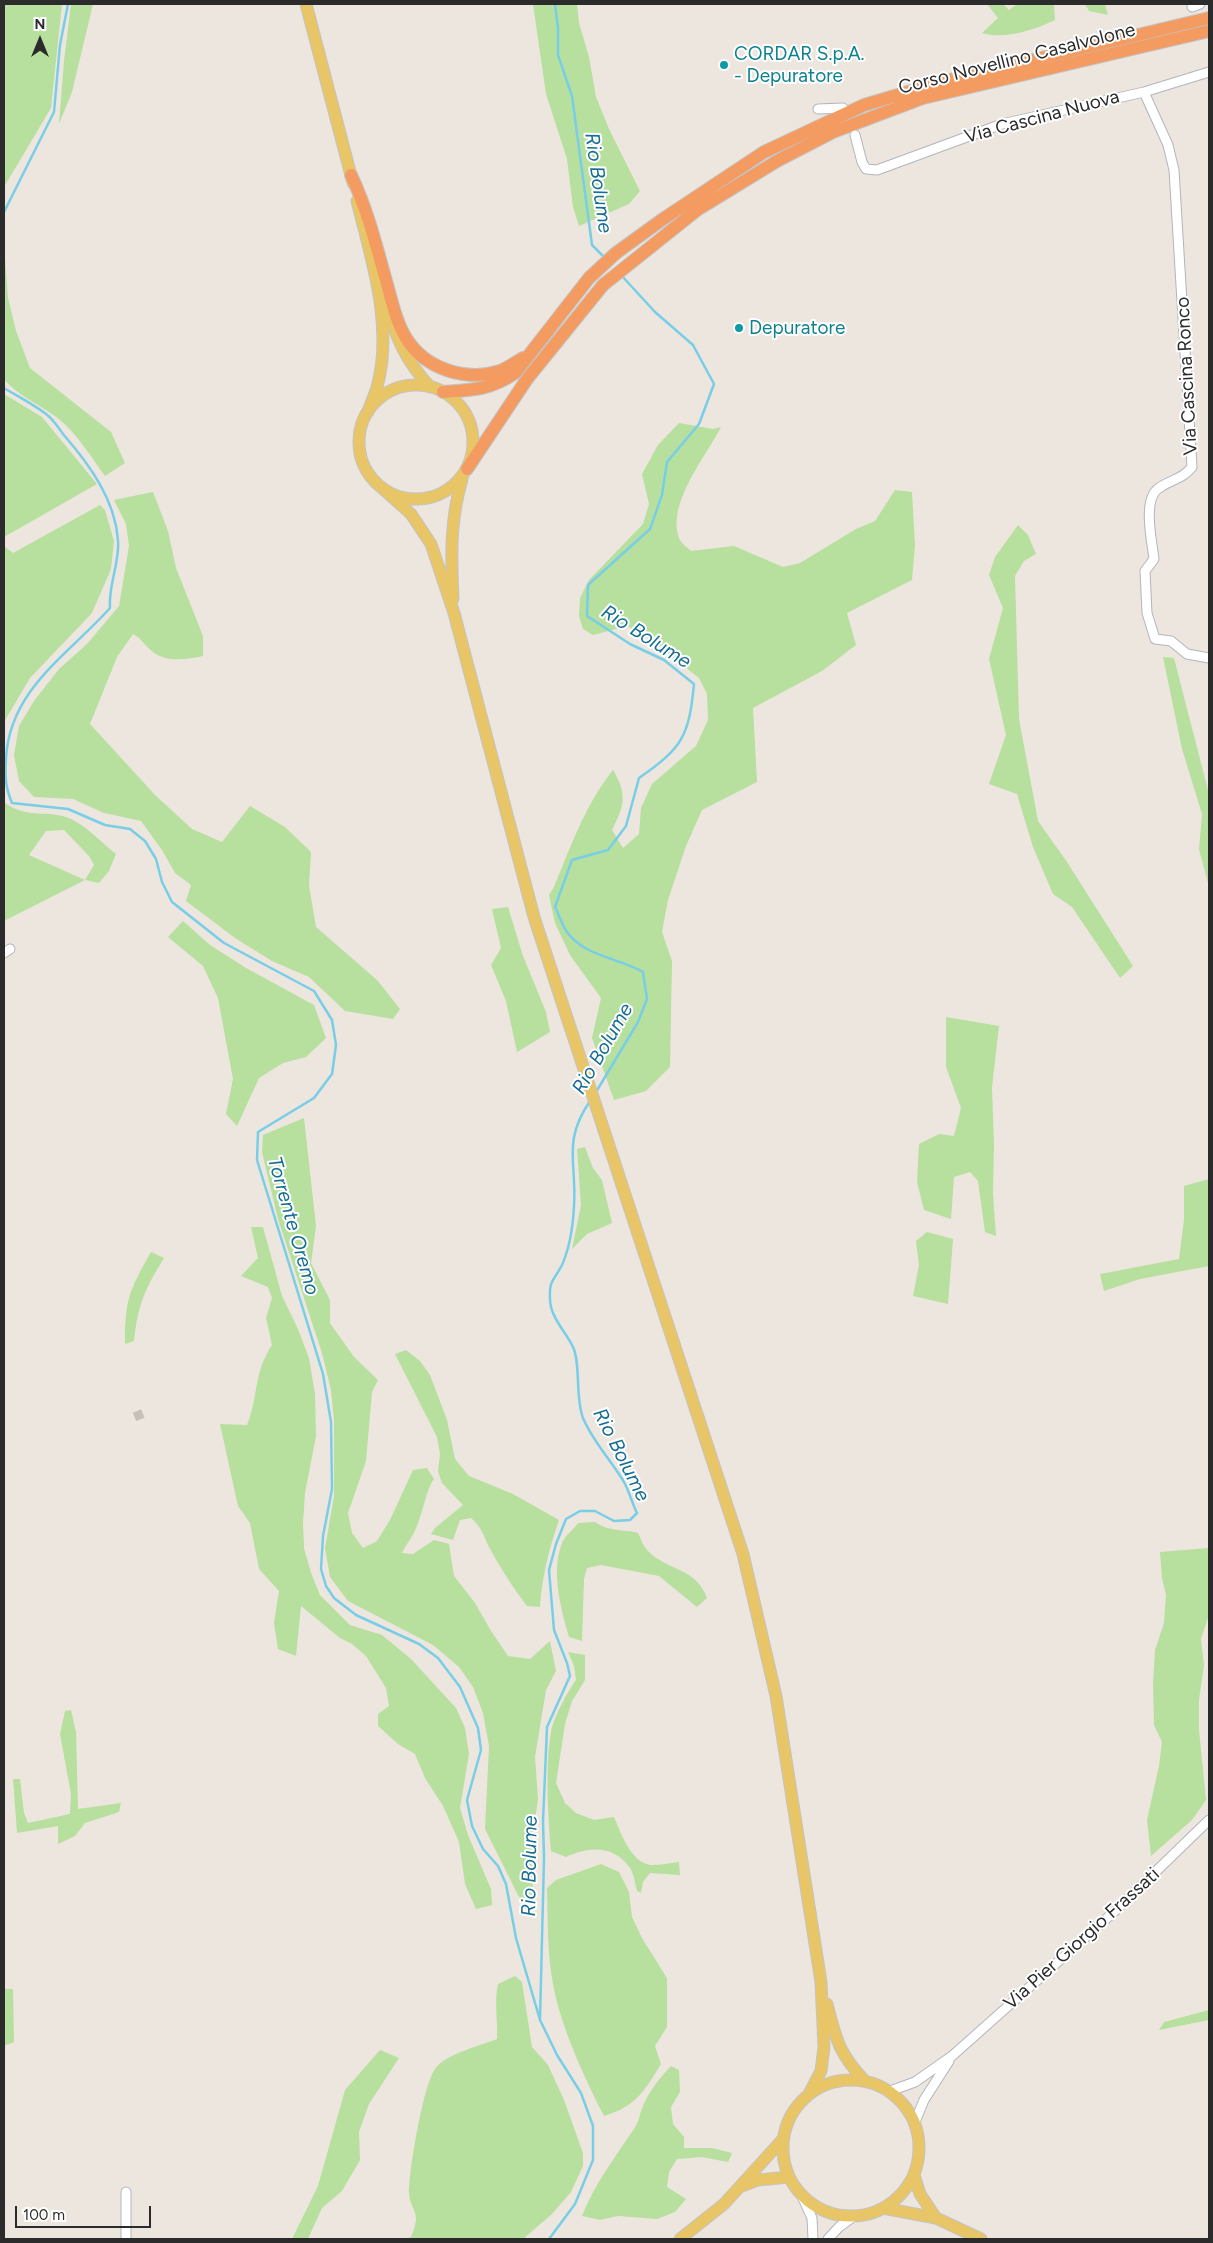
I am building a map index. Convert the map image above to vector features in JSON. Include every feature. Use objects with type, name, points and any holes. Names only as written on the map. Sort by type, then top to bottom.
[{"type":"highway","name":"Corso Novellino Casalvolone","points":[[437,389],[485,389],[502,382],[515,373],[589,278],[616,253],[663,219],[764,152],[864,105],[945,81],[1209,18]]},
{"type":"highway","name":"Corso Novellino Casalvolone","points":[[465,473],[527,379],[603,285],[628,263],[697,210],[778,161],[833,132],[922,98],[1209,31]]},
{"type":"highway","points":[[351,175],[366,207],[395,314],[406,338],[424,359],[450,371],[477,375],[503,370],[530,354]]},
{"type":"main road","points":[[306,4],[351,175],[379,302],[383,345],[379,383],[359,439],[360,453],[368,472],[382,488],[411,514],[430,544],[454,613],[532,907],[743,1554],[776,1696],[821,1982],[837,2042],[848,2064],[865,2081]]},
{"type":"main road","points":[[368,247],[397,340],[416,371],[437,389],[455,400],[465,412],[471,425],[473,448],[454,507],[450,543],[454,613]]},
{"type":"main road","points":[[368,412],[377,401],[389,392],[409,386],[437,389]]},
{"type":"main road","points":[[382,488],[402,497],[424,499],[439,495],[452,487],[465,473]]},
{"type":"main road","points":[[809,2094],[821,2071],[824,2047],[821,1982]]},
{"type":"main road","points":[[845,2080],[865,2081],[890,2091],[904,2105],[915,2122],[919,2140],[919,2158],[914,2175],[901,2194],[883,2208],[854,2216],[835,2214],[816,2207],[801,2194],[789,2176],[784,2158],[783,2139],[788,2122],[796,2107],[809,2094],[826,2084],[845,2080]]},
{"type":"main road","points":[[680,2239],[724,2204],[783,2139]]},
{"type":"main road","points":[[914,2175],[920,2194],[936,2218]]},
{"type":"main road","points":[[738,2188],[758,2180],[789,2176]]},
{"type":"main road","points":[[883,2208],[936,2218],[981,2239]]},
{"type":"street","name":"Via Cascina Nuova","points":[[855,135],[862,162],[866,169],[877,170],[1002,124],[1144,92],[1209,72]]},
{"type":"street","name":"Via Cascina Ronco","points":[[1144,92],[1168,145],[1174,170],[1192,467],[1186,475],[1157,488],[1148,503],[1154,559],[1146,571],[1147,613],[1155,640],[1171,641],[1187,654],[1209,658]]},
{"type":"street","points":[[818,109],[843,108]]},
{"type":"street","name":"Via Pier Giorgio Frassati","points":[[890,2091],[915,2082],[952,2056],[1115,1911],[1209,1820]]},
{"type":"street","name":"Via Pier Giorgio Frassati","points":[[915,2122],[924,2100],[952,2056]]},
{"type":"street","points":[[126,2192],[126,2239]]},
{"type":"street","points":[[801,2194],[812,2218],[813,2239]]},
{"type":"street","points":[[828,2239],[839,2227],[854,2216]]},
{"type":"green space","points":[[4,4],[62,4],[51,108],[4,187]]},
{"type":"green space","points":[[71,4],[93,4],[72,92],[59,124],[64,61]]},
{"type":"green space","points":[[533,4],[577,4],[579,23],[589,57],[596,97],[609,129],[640,191],[629,204],[579,226],[573,207],[567,159],[546,94]]},
{"type":"green space","points":[[987,4],[1003,4],[1009,10],[1017,4],[1054,4],[1055,20],[1009,35],[982,33],[998,18]]},
{"type":"green space","points":[[1085,4],[1105,4],[1108,15],[1089,11]]},
{"type":"green space","points":[[4,246],[8,298],[16,331],[30,368],[111,432],[125,463],[105,476],[84,446],[66,425],[9,385],[4,379]]},
{"type":"green space","points":[[4,394],[42,417],[97,484],[4,537]]},
{"type":"green space","points":[[679,423],[713,429],[721,427],[689,482],[678,512],[677,526],[680,540],[691,551],[734,546],[783,567],[800,563],[856,529],[875,521],[895,490],[912,492],[915,546],[912,580],[847,613],[856,645],[822,671],[753,708],[757,782],[702,810],[686,846],[668,900],[662,932],[672,961],[670,1067],[646,1091],[614,1100],[592,1038],[601,998],[570,955],[555,923],[549,895],[594,797],[613,770],[621,787],[623,800],[612,830],[623,848],[639,834],[641,808],[652,784],[696,746],[708,720],[707,694],[699,678],[646,636],[627,626],[593,635],[583,629],[579,616],[580,598],[589,580],[643,524],[649,504],[642,474],[658,445]]},
{"type":"green space","points":[[153,492],[168,531],[176,568],[203,636],[203,656],[177,659],[164,658],[153,652],[133,634],[117,657],[90,724],[155,795],[192,829],[222,842],[250,806],[285,827],[311,852],[309,886],[316,927],[377,980],[400,1009],[393,1019],[345,1011],[309,977],[272,961],[235,938],[186,901],[191,885],[175,873],[162,850],[141,821],[104,813],[73,799],[34,797],[19,781],[14,755],[19,726],[34,701],[59,669],[87,644],[119,606],[129,546],[126,524],[114,500]]},
{"type":"green space","points":[[100,505],[105,510],[114,541],[111,569],[92,613],[30,678],[4,722],[4,546],[13,553]]},
{"type":"green space","points":[[1018,525],[1028,535],[1036,554],[1024,561],[1015,576],[1019,719],[1038,821],[1067,862],[1133,966],[1120,978],[1072,907],[1053,894],[1033,847],[1017,794],[989,784],[1006,735],[989,659],[1003,608],[989,575],[995,557]]},
{"type":"green space","points":[[1163,657],[1174,658],[1209,794],[1209,887],[1199,849],[1202,814],[1182,749]]},
{"type":"green space","points":[[4,802],[20,811],[58,815],[73,820],[86,828],[116,854],[109,871],[99,883],[85,880],[4,921]],"holes":[[[64,830],[89,856],[94,865],[85,880],[29,855],[46,831]]]},
{"type":"green space","points":[[508,907],[523,956],[546,1012],[550,1032],[517,1052],[506,1001],[491,965],[501,948],[492,909]]},
{"type":"green space","points":[[183,921],[210,945],[246,968],[314,1005],[326,1038],[306,1057],[283,1063],[259,1078],[237,1126],[226,1114],[233,1079],[218,998],[203,966],[168,937]]},
{"type":"green space","points":[[946,1017],[999,1026],[992,1087],[993,1194],[996,1236],[985,1232],[978,1181],[970,1172],[954,1177],[951,1219],[924,1210],[917,1182],[919,1144],[939,1134],[954,1136],[961,1108],[946,1067]]},
{"type":"green space","points":[[304,1118],[316,1226],[311,1263],[330,1300],[330,1323],[354,1357],[378,1380],[372,1392],[366,1461],[348,1513],[352,1533],[363,1548],[377,1541],[390,1520],[413,1470],[427,1468],[434,1479],[429,1488],[415,1531],[402,1553],[413,1554],[434,1540],[449,1544],[454,1576],[475,1603],[508,1656],[530,1659],[550,1641],[556,1671],[546,1690],[535,1757],[538,1799],[531,1848],[533,1892],[528,1910],[518,1895],[485,1829],[489,1746],[483,1713],[473,1687],[459,1667],[433,1645],[348,1601],[330,1577],[325,1548],[334,1496],[334,1421],[331,1390],[322,1353],[278,1219],[262,1152],[263,1135]]},
{"type":"green space","points":[[585,1147],[593,1168],[602,1180],[612,1223],[587,1234],[572,1249],[581,1205],[577,1149]]},
{"type":"green space","points":[[1209,1179],[1209,1266],[1140,1279],[1104,1291],[1100,1274],[1179,1259],[1184,1220],[1184,1186]]},
{"type":"green space","points":[[251,1227],[263,1227],[282,1296],[309,1358],[315,1394],[316,1436],[305,1493],[303,1523],[304,1548],[311,1573],[320,1595],[350,1625],[382,1635],[411,1659],[456,1708],[465,1728],[469,1754],[460,1808],[468,1835],[491,1889],[492,1905],[476,1909],[465,1884],[459,1842],[443,1806],[425,1778],[415,1754],[398,1744],[378,1726],[378,1714],[389,1706],[386,1688],[366,1656],[352,1644],[340,1638],[301,1606],[296,1656],[278,1649],[274,1623],[279,1591],[259,1569],[250,1523],[238,1506],[220,1424],[247,1425],[259,1375],[272,1345],[266,1318],[272,1298],[268,1287],[241,1276],[258,1258]]},
{"type":"green space","points":[[927,1232],[953,1239],[948,1304],[913,1296],[919,1265],[916,1241]]},
{"type":"green space","points":[[151,1252],[164,1258],[143,1297],[134,1341],[125,1344],[127,1305],[133,1286]]},
{"type":"green space","points":[[406,1350],[420,1361],[430,1375],[447,1420],[455,1459],[469,1476],[513,1494],[559,1520],[546,1563],[540,1607],[527,1606],[502,1570],[480,1528],[471,1518],[460,1520],[453,1540],[431,1534],[435,1528],[463,1505],[442,1483],[438,1471],[440,1454],[437,1437],[395,1354]]},
{"type":"green space","points":[[595,1522],[611,1529],[638,1533],[648,1551],[696,1580],[707,1598],[697,1607],[659,1576],[601,1565],[587,1568],[584,1579],[582,1641],[569,1637],[558,1589],[557,1564],[559,1552],[564,1539],[578,1523]]},
{"type":"green space","points":[[1209,1548],[1209,1615],[1201,1639],[1204,1665],[1199,1700],[1199,1730],[1206,1800],[1192,1820],[1151,1856],[1147,1820],[1159,1766],[1162,1742],[1154,1725],[1153,1684],[1155,1650],[1164,1623],[1166,1595],[1162,1578],[1160,1552]]},
{"type":"green space","points":[[568,1652],[585,1655],[585,1680],[572,1701],[565,1724],[556,1783],[565,1803],[576,1813],[594,1820],[614,1817],[632,1853],[644,1863],[654,1865],[679,1862],[680,1875],[650,1873],[643,1882],[641,1893],[637,1891],[630,1868],[624,1860],[616,1855],[601,1850],[592,1850],[575,1853],[566,1857],[551,1851],[548,1791],[549,1745],[555,1719],[576,1680],[574,1666]]},
{"type":"green space","points":[[71,1710],[76,1732],[78,1809],[121,1803],[119,1812],[85,1823],[75,1836],[58,1844],[58,1826],[17,1833],[13,1779],[20,1779],[24,1813],[28,1823],[70,1814],[71,1794],[60,1734],[65,1711]]},
{"type":"green space","points":[[601,1864],[619,1872],[629,1892],[632,1917],[642,1938],[667,1978],[667,2027],[655,2046],[661,2064],[644,2090],[632,2103],[604,2116],[574,2052],[556,2000],[548,1936],[547,1888],[556,1880]]},
{"type":"green space","points":[[515,1976],[522,1982],[532,2047],[548,2065],[564,2100],[583,2153],[583,2166],[571,2192],[552,2214],[523,2239],[405,2239],[411,2237],[416,2221],[409,2197],[410,2182],[414,2148],[430,2078],[435,2069],[447,2059],[497,2039],[496,1997],[498,1984]]},
{"type":"green space","points":[[4,1989],[13,1989],[14,2042],[4,2046]]},
{"type":"green space","points":[[1209,2010],[1209,2020],[1159,2030],[1164,2022]]},
{"type":"green space","points":[[380,2050],[399,2058],[369,2104],[359,2132],[360,2160],[342,2191],[322,2208],[308,2239],[292,2239],[318,2186],[345,2090]]},
{"type":"green space","points":[[671,2066],[679,2070],[680,2092],[671,2107],[673,2124],[684,2137],[684,2148],[712,2148],[732,2153],[728,2162],[702,2157],[677,2159],[669,2172],[667,2187],[686,2199],[675,2212],[657,2219],[618,2216],[600,2220],[582,2216],[599,2182],[636,2126],[649,2094]]},
{"type":"waterway","name":"Torrente Oremo","points":[[4,212],[54,112],[60,45],[68,4]]},
{"type":"waterway","name":"Rio Bolume","points":[[555,4],[558,28],[558,55],[572,96],[592,245],[605,258]]},
{"type":"waterway","name":"Rio Bolume","points":[[596,1092],[638,1022],[647,999],[643,972],[583,947],[567,932],[555,907],[572,860],[608,850],[626,826],[639,778],[654,768],[681,740],[689,717],[694,684],[664,660],[630,644],[587,616],[588,585],[650,529],[662,495],[667,462],[699,424],[714,384],[693,345],[655,312],[621,275]]},
{"type":"waterway","name":"Torrente Oremo","points":[[4,388],[49,416],[82,457],[106,496],[112,510],[118,540],[110,608],[44,675],[18,712],[10,734],[6,758],[6,781],[12,803],[68,809],[105,825],[130,829],[145,841],[156,859],[162,882],[172,902],[224,943],[314,991],[332,1020],[336,1045],[332,1074],[314,1098],[258,1132],[257,1160],[323,1374],[331,1422],[332,1489],[323,1536],[321,1569],[326,1586],[334,1598],[356,1615],[419,1644],[438,1658],[460,1687],[478,1728],[481,1750],[467,1800],[472,1826],[483,1849],[498,1866],[506,1884],[516,1938],[540,2020],[557,2055],[581,2093],[593,2126],[593,2160],[575,2204],[549,2239]]},
{"type":"waterway","name":"Rio Bolume","points":[[540,2020],[544,1858],[543,1821],[547,1727],[570,1676],[554,1630],[549,1570],[556,1544],[566,1519],[580,1511],[595,1511],[614,1521],[630,1520],[637,1513],[624,1482],[592,1435],[583,1418],[579,1401],[575,1354],[570,1341],[555,1318],[551,1306],[551,1284],[565,1258],[572,1229],[574,1214],[573,1141],[581,1115],[590,1101]]},
{"type":"tunnel","points":[[137,1411],[141,1421]]},
{"type":"place","name":"CORDAR S.p.A. - Depuratore","points":[[724,65]]},
{"type":"place","name":"Depuratore","points":[[739,328]]}]
